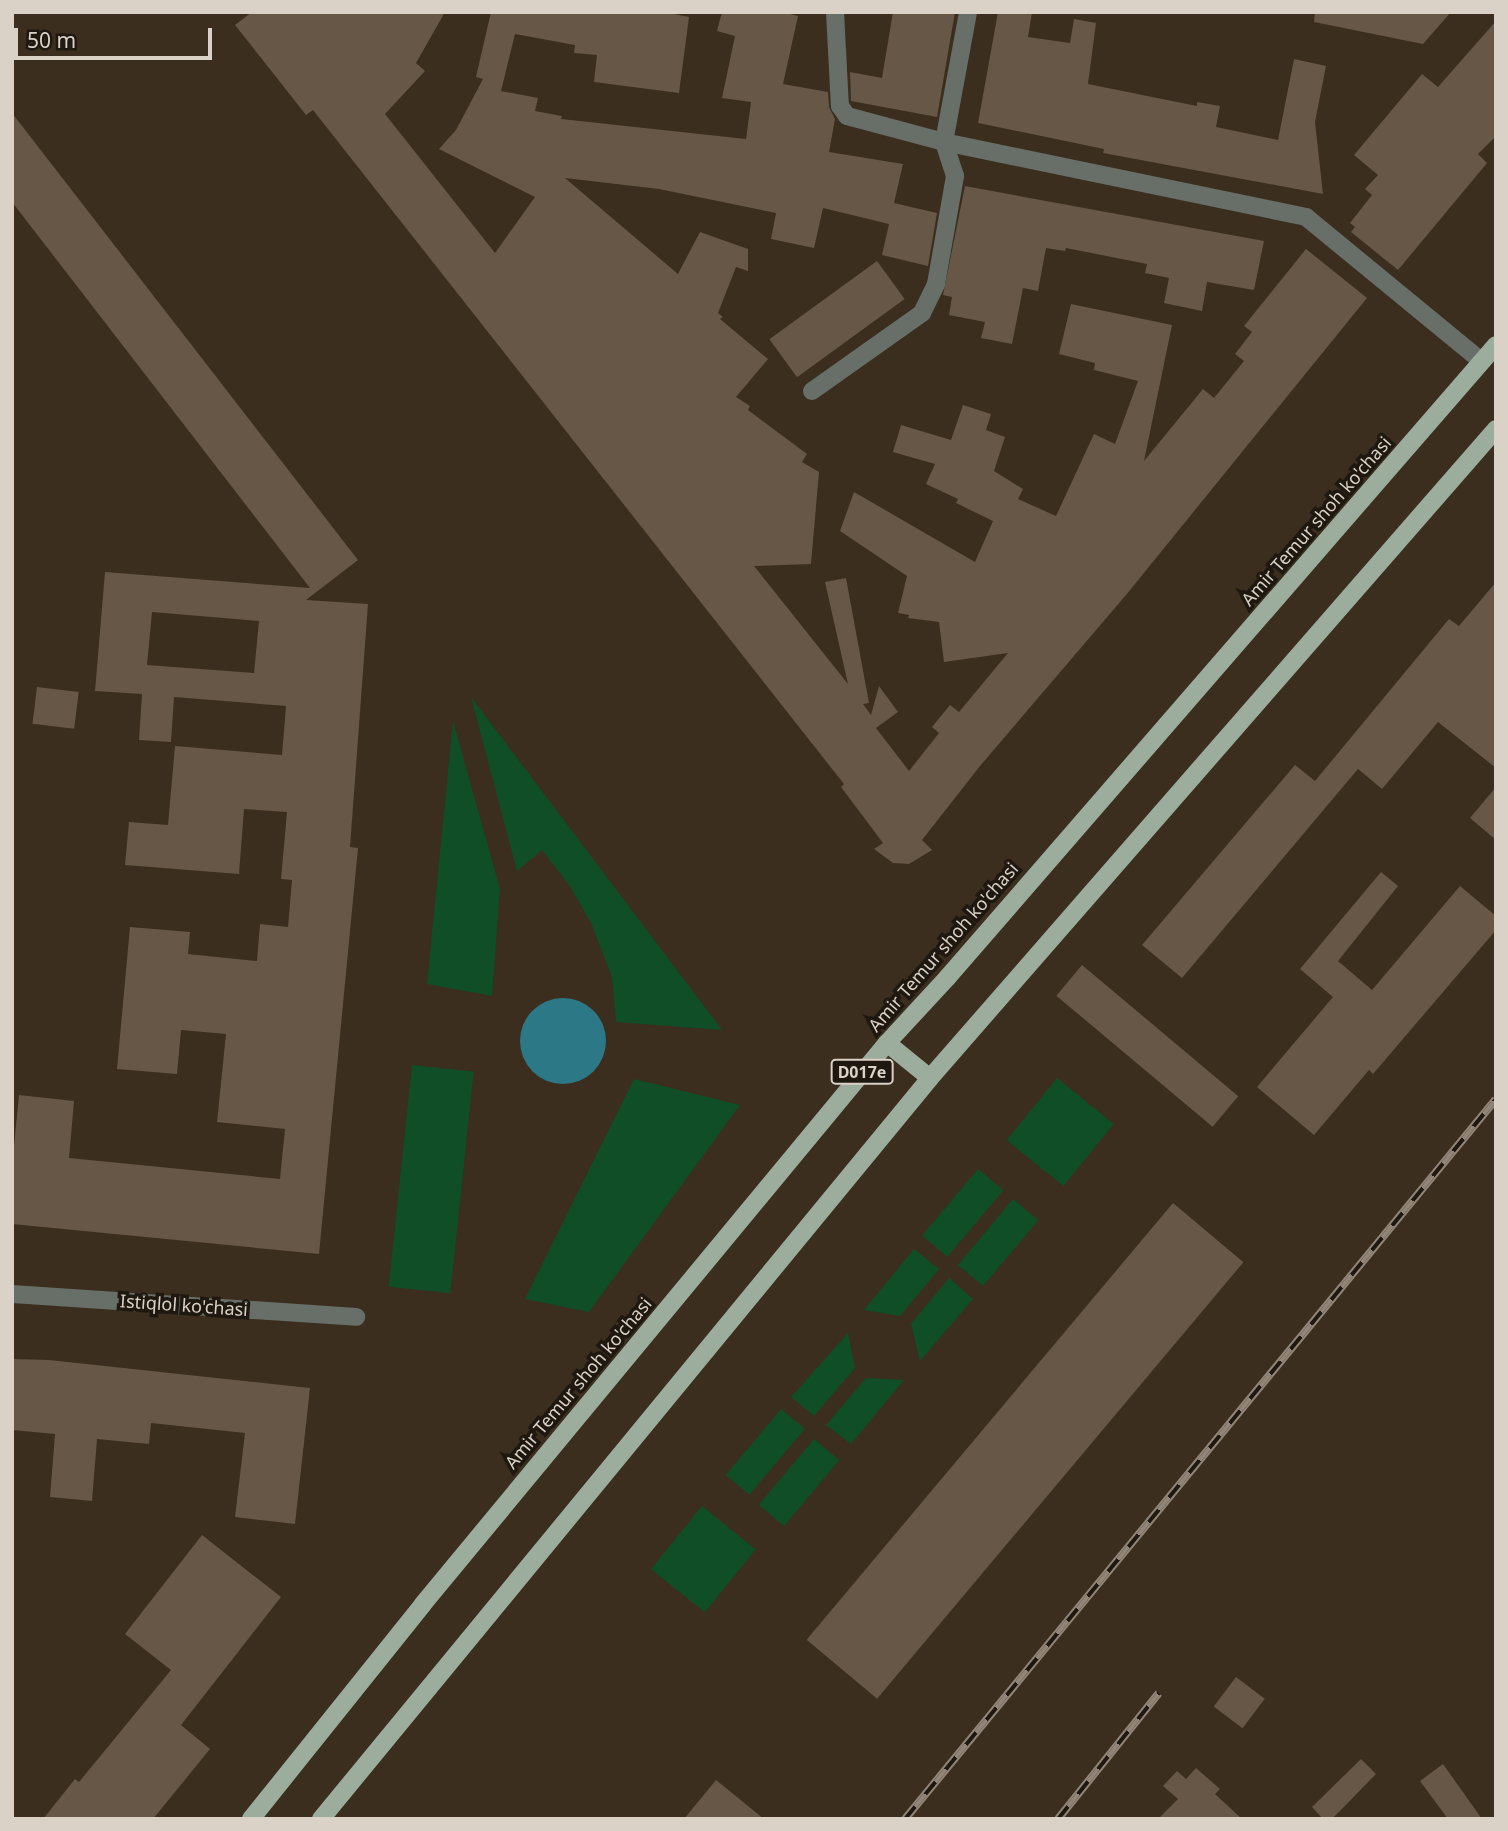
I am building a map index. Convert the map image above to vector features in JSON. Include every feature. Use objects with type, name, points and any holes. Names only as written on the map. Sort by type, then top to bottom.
[{"type":"main road","name":"Amir Temur shoh ko'chasi","points":[[251,1819],[423,1604],[887,1042],[947,978],[1496,345]]},
{"type":"main road","name":"D017e","points":[[321,1819],[929,1078],[1496,429]]},
{"type":"main road","points":[[887,1042],[929,1078]]},
{"type":"street","points":[[835,12],[842,113],[944,142],[1306,217],[1481,361]]},
{"type":"street","points":[[812,391],[922,313],[936,284],[955,176],[944,142],[968,12]]},
{"type":"street","name":"Istiqlol ko'chasi","points":[[12,1294],[356,1317]]},
{"type":"green space","points":[[471,697],[722,1030],[616,1022],[612,977],[591,923],[570,886],[542,850],[517,871]]},
{"type":"green space","points":[[453,721],[500,889],[492,996],[427,984]]},
{"type":"green space","points":[[412,1065],[474,1071],[450,1293],[389,1287]]},
{"type":"green space","points":[[1057,1078],[1114,1124],[1063,1186],[1007,1140]]},
{"type":"green space","points":[[634,1079],[740,1105],[589,1312],[525,1299]]},
{"type":"green space","points":[[978,1169],[1003,1190],[947,1257],[922,1236]]},
{"type":"green space","points":[[1013,1199],[1038,1220],[983,1286],[958,1265]]},
{"type":"green space","points":[[914,1249],[939,1269],[900,1316],[864,1310]]},
{"type":"green space","points":[[949,1278],[973,1299],[920,1361],[911,1324]]},
{"type":"green space","points":[[848,1333],[855,1368],[814,1416],[791,1397]]},
{"type":"green space","points":[[866,1378],[904,1380],[851,1444],[826,1425]]},
{"type":"green space","points":[[781,1409],[805,1429],[749,1495],[726,1475]]},
{"type":"green space","points":[[814,1439],[839,1460],[784,1526],[759,1505]]},
{"type":"green space","points":[[702,1506],[756,1549],[705,1612],[651,1569]]},
{"type":"water","points":[[563,998],[587,1005],[599,1017],[606,1041],[599,1065],[587,1077],[563,1084],[539,1077],[527,1065],[520,1041],[527,1017],[539,1005]]},
{"type":"building","points":[[252,12],[445,12],[416,63],[425,71],[385,114],[495,253],[535,197],[439,149],[456,130],[483,79],[476,77],[491,12],[664,12],[689,17],[679,93],[594,82],[597,55],[574,53],[575,45],[515,34],[501,91],[538,98],[535,111],[562,116],[561,119],[746,139],[751,102],[722,98],[735,36],[717,31],[722,12],[783,12],[798,16],[783,84],[828,92],[829,107],[835,119],[829,152],[903,164],[894,203],[937,213],[928,266],[882,255],[889,224],[823,208],[814,248],[771,239],[776,213],[659,189],[565,178],[678,274],[700,232],[748,249],[748,271],[736,267],[718,313],[723,317],[720,319],[768,359],[736,397],[750,406],[748,410],[807,454],[802,462],[819,472],[811,564],[754,566],[848,684],[825,582],[846,578],[869,703],[863,704],[871,715],[879,686],[898,712],[876,728],[909,771],[939,733],[932,727],[950,705],[959,712],[1008,653],[944,662],[939,622],[908,618],[909,615],[898,613],[907,576],[840,531],[854,492],[975,562],[993,521],[956,503],[958,499],[926,484],[935,464],[893,452],[901,425],[951,440],[963,405],[991,414],[986,430],[1005,437],[994,471],[1023,489],[1018,499],[1056,516],[1094,434],[1115,444],[1138,381],[1094,370],[1095,363],[1059,354],[1071,304],[1172,325],[1144,461],[1203,389],[1214,398],[1244,361],[1235,354],[1252,332],[1244,326],[1306,249],[1367,298],[1126,595],[980,766],[922,840],[932,850],[909,864],[893,863],[874,849],[883,843],[841,787],[844,784],[313,110],[306,115],[235,25]]},
{"type":"building","points":[[893,12],[955,12],[937,117],[851,101],[850,72],[882,78]]},
{"type":"building","points":[[998,12],[1032,12],[1028,37],[1070,43],[1074,19],[1096,23],[1088,84],[1197,106],[1197,102],[1220,106],[1216,127],[1278,140],[1294,59],[1326,66],[1315,122],[1323,194],[1103,153],[1104,149],[978,123]]},
{"type":"building","points":[[1315,12],[1451,12],[1423,44],[1314,22]]},
{"type":"building","points":[[1496,21],[1496,136],[1478,154],[1487,163],[1398,270],[1351,232],[1355,227],[1350,223],[1372,195],[1365,189],[1378,175],[1354,155],[1422,74],[1438,87]]},
{"type":"building","points":[[12,113],[358,560],[306,600],[368,604],[350,847],[358,848],[319,1254],[12,1224],[12,1166],[19,1095],[74,1101],[69,1158],[280,1179],[285,1129],[217,1122],[226,1034],[181,1030],[177,1074],[117,1069],[130,927],[190,932],[188,954],[257,961],[260,924],[288,927],[292,880],[281,879],[287,812],[244,809],[239,874],[125,865],[129,822],[168,825],[175,746],[282,755],[286,706],[174,697],[171,742],[139,740],[142,694],[95,691],[105,572],[310,588],[12,202]],"holes":[[[152,612],[259,621],[254,673],[147,665]]]},
{"type":"building","points":[[965,186],[1264,241],[1254,290],[1207,282],[1202,311],[1164,303],[1169,278],[1145,273],[1147,264],[1066,248],[1065,251],[1046,248],[1038,291],[1023,288],[1012,344],[981,338],[985,322],[949,315],[952,297],[943,295]]},
{"type":"building","points":[[877,261],[905,299],[797,377],[769,339]]},
{"type":"building","points":[[1496,582],[1496,768],[1438,722],[1382,789],[1358,769],[1182,978],[1142,945],[1295,765],[1315,781],[1449,619],[1459,626]]},
{"type":"building","points":[[37,687],[79,692],[74,729],[32,724]]},
{"type":"building","points":[[1496,787],[1496,840],[1470,818]]},
{"type":"building","points":[[1381,872],[1398,886],[1338,961],[1372,990],[1460,886],[1496,916],[1496,930],[1373,1074],[1369,1070],[1314,1135],[1257,1087],[1333,997],[1300,969]]},
{"type":"building","points":[[1082,965],[1238,1096],[1213,1127],[1056,996]]},
{"type":"building","points":[[1173,1203],[1243,1262],[877,1699],[807,1640]]},
{"type":"building","points":[[12,1359],[49,1360],[310,1388],[295,1524],[235,1517],[245,1433],[151,1423],[149,1444],[97,1439],[92,1501],[50,1497],[55,1434],[12,1430]]},
{"type":"building","points":[[202,1535],[281,1597],[181,1725],[210,1749],[153,1819],[43,1819],[75,1779],[79,1782],[171,1670],[125,1634]]},
{"type":"building","points":[[1236,1677],[1265,1699],[1242,1728],[1214,1707]]},
{"type":"building","points":[[1361,1759],[1376,1774],[1332,1819],[1323,1819],[1312,1807]]},
{"type":"building","points":[[1443,1764],[1482,1819],[1448,1819],[1420,1781]]},
{"type":"building","points":[[1196,1768],[1220,1789],[1215,1794],[1242,1819],[1158,1819],[1178,1799],[1163,1786],[1177,1771],[1186,1779]]},
{"type":"building","points":[[716,1780],[764,1819],[684,1819]]},
{"type":"railway","points":[[905,1819],[1496,1099]]},
{"type":"railway","points":[[1058,1819],[1159,1693]]}]
